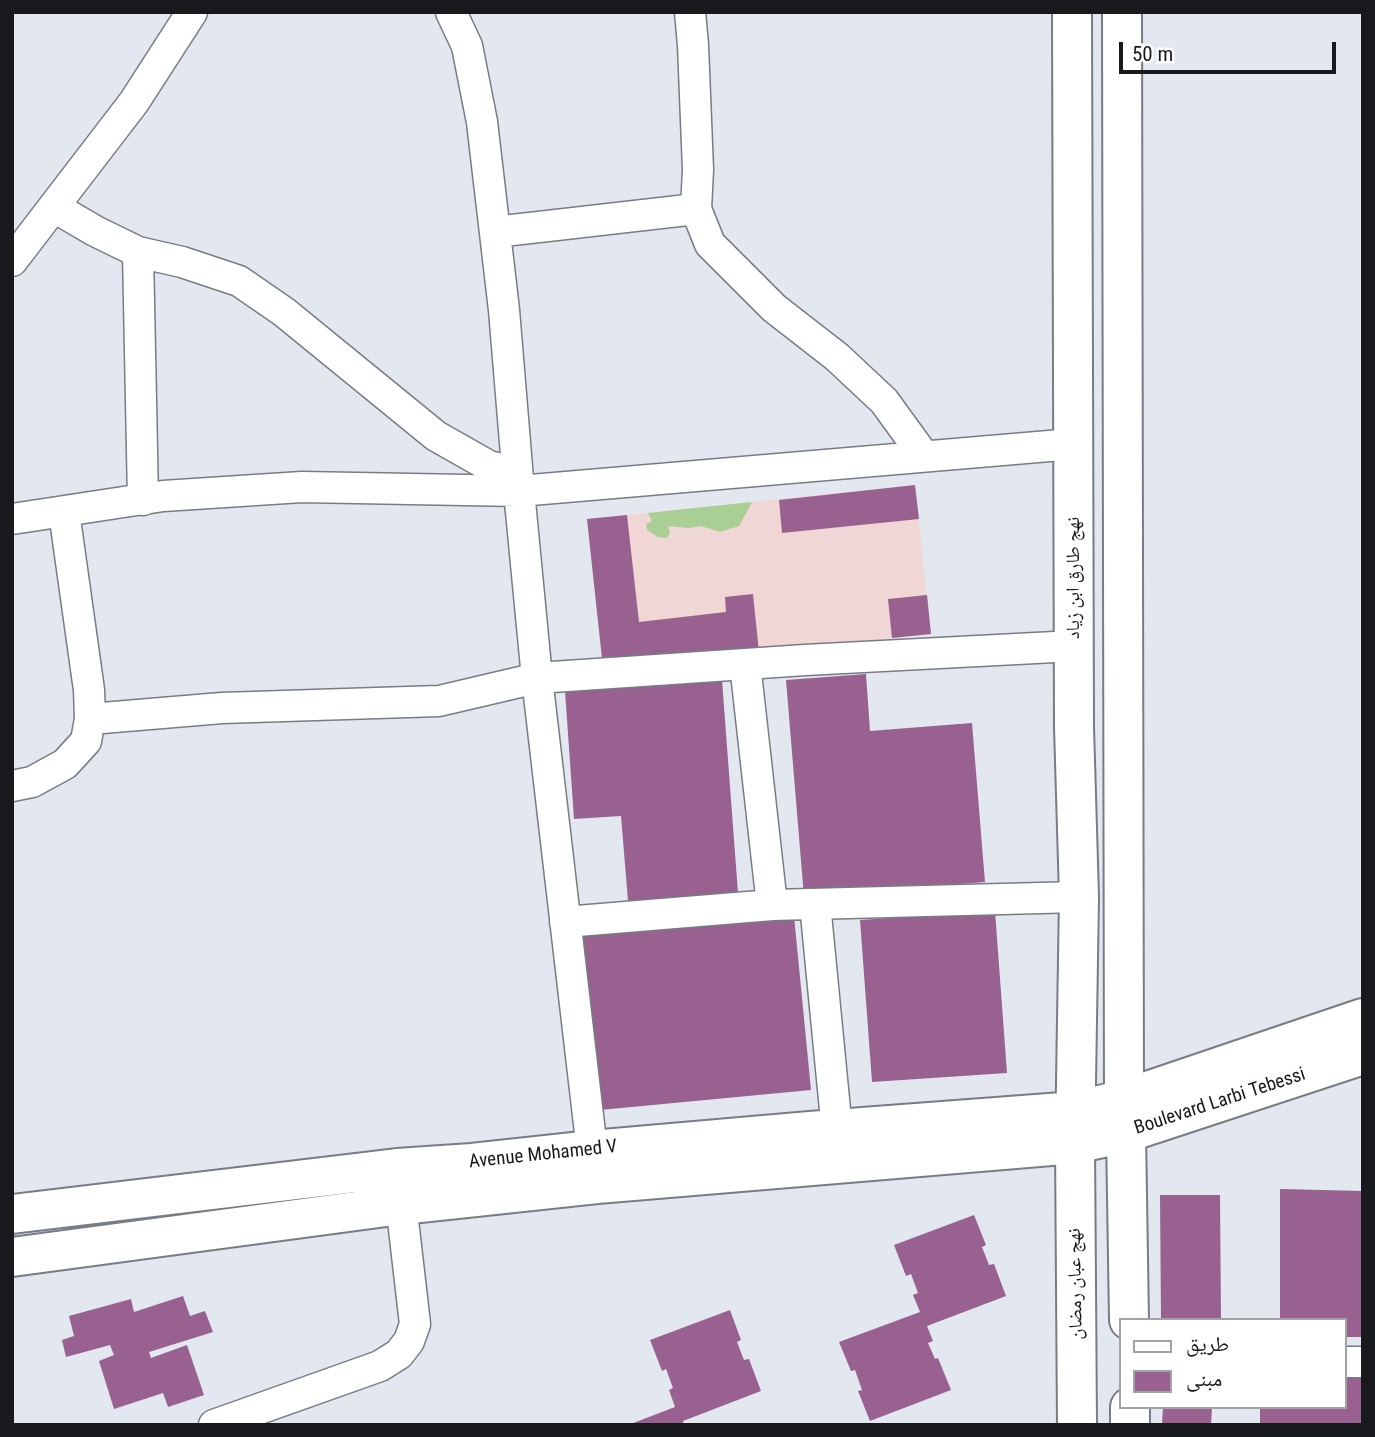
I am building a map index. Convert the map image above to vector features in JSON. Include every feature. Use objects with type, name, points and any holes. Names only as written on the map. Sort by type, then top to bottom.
[{"type":"main road","name":"نهج طارق ابن زياد","points":[[1072,12],[1074,727],[1079,897],[1075,1127]]},
{"type":"main road","points":[[1122,12],[1125,1116],[1129,1318]]},
{"type":"main road","name":"Boulevard Larbi Tebessi","points":[[1125,1116],[1363,1018]]},
{"type":"main road","name":"Boulevard Larbi Tebessi","points":[[1075,1127],[1363,1055]]},
{"type":"main road","name":"Avenue Mohamed V","points":[[12,1257],[401,1206],[597,1184],[839,1147],[1075,1127]]},
{"type":"main road","name":"نهج عبان رمضان","points":[[1075,1127],[1077,1425]]},
{"type":"main road","name":"Avenue Mohamed V","points":[[12,1214],[397,1168],[592,1150],[839,1147]]},
{"type":"street","points":[[15,257],[134,102],[192,12]]},
{"type":"street","points":[[451,12],[467,46],[482,122],[495,232],[537,678],[592,1150]]},
{"type":"street","points":[[690,12],[698,170],[696,209],[710,244],[774,308],[837,357],[884,401],[924,456]]},
{"type":"street","points":[[54,206],[95,231],[138,252],[183,262],[239,281],[284,312],[436,436],[518,482]]},
{"type":"street","points":[[495,232],[696,209]]},
{"type":"street","points":[[12,221],[15,257]]},
{"type":"street","points":[[138,252],[144,500]]},
{"type":"street","points":[[12,519],[163,496],[321,487],[372,490],[518,482],[1073,444]]},
{"type":"street","points":[[12,786],[32,782],[65,764],[86,741],[90,719],[89,690],[64,512]]},
{"type":"street","points":[[90,719],[222,708],[439,701],[537,678],[1074,646]]},
{"type":"street","points":[[745,664],[772,905]]},
{"type":"street","points":[[565,922],[772,905],[1079,897]]},
{"type":"street","points":[[815,904],[839,1147]]},
{"type":"street","points":[[214,1425],[380,1366],[398,1354],[409,1341],[415,1324],[397,1168]]},
{"type":"shaded area","points":[[915,485],[931,634],[603,668],[587,519]]},
{"type":"green space","points":[[752,502],[739,526],[720,532],[701,526],[668,526],[670,532],[667,538],[658,537],[647,530],[646,524],[652,521],[648,513]]},
{"type":"building","points":[[915,485],[919,519],[782,533],[779,500]]},
{"type":"building","points":[[627,515],[639,622],[726,612],[725,597],[753,594],[759,652],[603,668],[587,519]]},
{"type":"building","points":[[927,595],[931,634],[892,638],[888,599]]},
{"type":"building","points":[[866,674],[870,731],[972,723],[985,882],[804,897],[786,680]]},
{"type":"building","points":[[722,680],[738,893],[628,901],[621,816],[574,819],[565,691]]},
{"type":"building","points":[[995,911],[1007,1073],[872,1082],[860,920]]},
{"type":"building","points":[[794,916],[811,1090],[600,1110],[583,935]]},
{"type":"building","points":[[1280,1189],[1363,1191],[1363,1337],[1347,1337],[1347,1318],[1280,1318]]},
{"type":"building","points":[[1160,1195],[1220,1195],[1221,1318],[1161,1318]]},
{"type":"building","points":[[974,1215],[986,1245],[982,1247],[989,1265],[994,1264],[1006,1296],[927,1326],[933,1341],[928,1343],[935,1359],[938,1358],[951,1390],[870,1421],[858,1391],[862,1390],[855,1370],[851,1371],[839,1342],[920,1312],[913,1295],[918,1293],[911,1274],[906,1276],[894,1245]]},
{"type":"building","points":[[183,1296],[190,1316],[205,1311],[213,1332],[149,1352],[151,1358],[187,1345],[204,1395],[168,1407],[163,1393],[114,1409],[99,1361],[114,1355],[110,1345],[66,1357],[62,1340],[74,1336],[69,1316],[131,1299],[134,1312]]},
{"type":"building","points":[[730,1310],[741,1340],[737,1342],[744,1360],[749,1359],[761,1391],[683,1421],[684,1425],[628,1425],[675,1407],[669,1390],[673,1388],[666,1369],[662,1371],[650,1340]]},
{"type":"building","points":[[1347,1378],[1363,1378],[1363,1425],[1260,1425],[1260,1409],[1347,1409]]},
{"type":"building","points":[[1163,1409],[1212,1409],[1211,1425],[1162,1425]]}]
